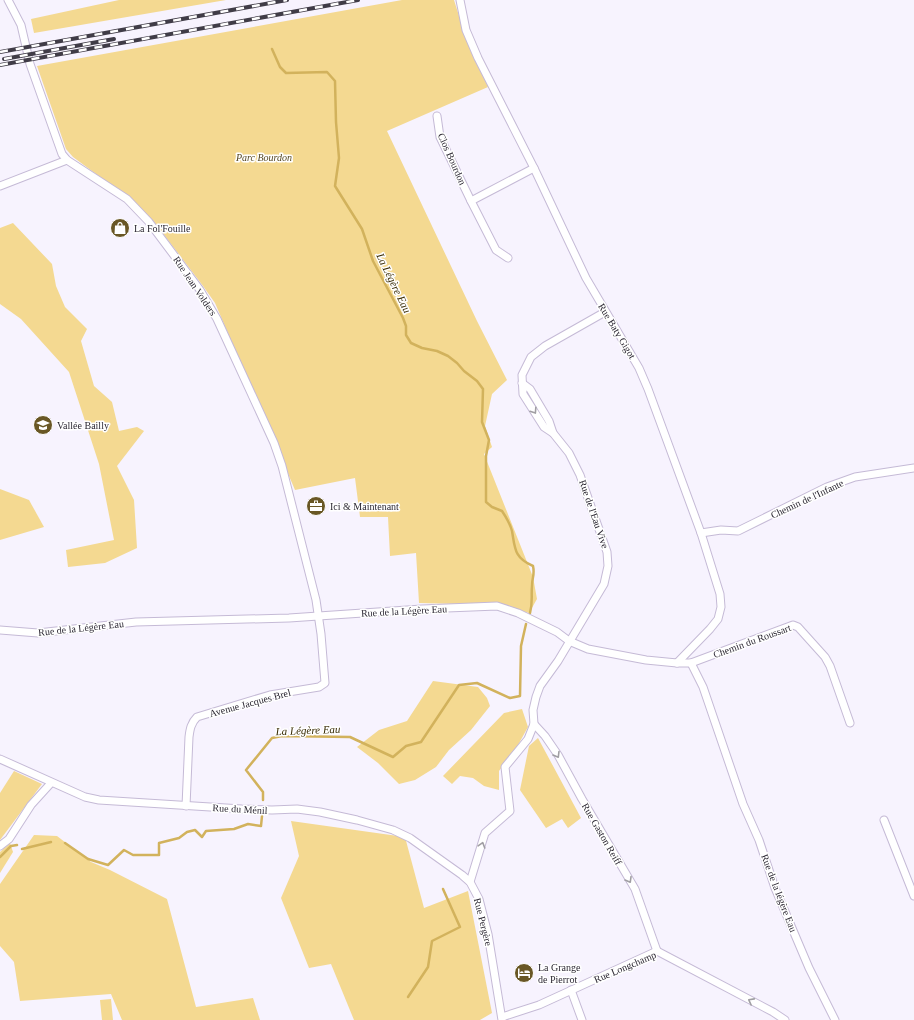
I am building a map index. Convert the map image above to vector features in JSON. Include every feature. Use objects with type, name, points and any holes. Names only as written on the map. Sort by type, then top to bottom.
[{"type":"street","points":[[0,186],[67,160],[62,154],[30,64],[21,25],[8,0]]},
{"type":"street","name":"Rue Baty Gigot","points":[[460,0],[466,30],[478,58],[534,168],[586,278],[639,368],[701,533],[720,594],[721,607],[718,619],[677,663]]},
{"type":"street","name":"Clos Bourdon","points":[[437,116],[440,137],[496,250],[508,258]]},
{"type":"street","name":"Rue Jean Volders","points":[[67,160],[128,199],[149,222],[196,284],[217,319],[274,443],[282,466],[316,600],[318,615]]},
{"type":"street","points":[[472,201],[534,168]]},
{"type":"street","name":"Rue de l'Eau Vive","points":[[569,641],[604,584],[608,566],[607,552],[580,475],[569,453],[553,433],[544,427],[523,394],[522,375],[531,357],[545,346],[605,312]]},
{"type":"street","name":"Chemin de l'Infante","points":[[701,533],[721,530],[738,531],[827,487],[856,477],[914,468]]},
{"type":"street","name":"Rue de la Légère Eau","points":[[0,630],[38,633],[136,622],[289,618],[318,615],[497,606],[518,613],[557,632],[569,641],[588,649],[646,660],[691,663]]},
{"type":"street","name":"Avenue Jacques Brel","points":[[186,806],[189,737],[193,721],[197,717],[270,696],[319,688],[324,683],[321,634],[318,615]]},
{"type":"street","name":"Chemin du Roussart","points":[[691,663],[789,626],[798,626],[825,656],[850,723]]},
{"type":"street","points":[[470,882],[485,832],[510,811],[505,767],[528,739],[534,724],[536,697],[540,686],[558,661],[569,641]]},
{"type":"street","name":"Rue de la légère Eau","points":[[691,663],[703,687],[775,888],[809,968],[835,1020]]},
{"type":"street","name":"Rue Gaston Reiff","points":[[534,724],[545,736],[558,755],[634,889],[657,951]]},
{"type":"street","name":"Rue du Ménil","points":[[0,759],[50,783],[85,797],[98,800],[186,806],[297,810],[320,812],[357,820],[392,830],[410,838],[470,882]]},
{"type":"street","points":[[0,846],[9,839],[32,805],[50,783]]},
{"type":"street","points":[[884,820],[914,896]]},
{"type":"street","name":"Rue Pergère","points":[[470,882],[479,899],[484,916],[502,1018]]},
{"type":"street","name":"Rue Longchamp","points":[[502,1018],[539,1004],[657,951],[773,1012],[785,1020]]},
{"type":"street","points":[[571,990],[582,1020]]},
{"type":"green space","points":[[119,0],[226,0],[34,33],[31,19]]},
{"type":"green space","name":"Parc Bourdon","points":[[402,0],[454,0],[465,35],[488,87],[387,131],[477,321],[507,380],[492,394],[485,426],[492,447],[484,454],[533,577],[537,599],[529,613],[501,605],[419,603],[416,553],[390,556],[388,517],[360,517],[355,478],[295,490],[215,303],[158,227],[96,174],[73,157],[66,149],[37,66]]},
{"type":"green space","points":[[13,223],[52,264],[56,286],[65,307],[87,329],[81,341],[94,386],[112,402],[119,431],[137,427],[144,431],[117,466],[134,500],[137,548],[105,563],[68,567],[66,550],[114,540],[99,464],[69,372],[21,319],[0,304],[0,228]]},
{"type":"green space","points":[[0,489],[29,500],[44,527],[0,540]]},
{"type":"green space","points":[[433,681],[478,687],[487,698],[490,706],[471,730],[449,750],[436,767],[415,780],[399,784],[378,763],[357,747],[379,730],[407,721]]},
{"type":"green space","points":[[522,709],[528,727],[518,745],[499,771],[499,790],[484,786],[473,778],[460,776],[452,784],[443,776],[504,713]]},
{"type":"green space","points":[[538,738],[581,818],[568,828],[562,819],[546,828],[520,790],[529,746]]},
{"type":"green space","points":[[14,771],[42,784],[0,840],[0,793]]},
{"type":"green space","points":[[291,821],[405,837],[424,908],[468,891],[492,1013],[480,1020],[354,1020],[331,964],[309,968],[281,898],[299,856]]},
{"type":"green space","points":[[34,835],[57,836],[91,862],[167,899],[196,1007],[253,998],[260,1020],[122,1020],[111,994],[20,1001],[14,962],[0,946],[0,884]]},
{"type":"green space","points":[[10,843],[13,852],[0,873],[0,852]]},
{"type":"green space","points":[[111,999],[113,1020],[102,1020],[100,1000]]},
{"type":"waterway","name":"La Légère Eau","points":[[272,49],[280,67],[286,73],[327,72],[335,81],[339,158],[335,186],[362,229],[373,261],[403,318],[406,326],[406,335],[411,343],[448,356],[477,381],[483,389],[482,422],[489,440],[486,456],[486,502],[492,507],[502,511],[511,528],[516,552],[522,560],[533,566],[534,574],[530,613]]},
{"type":"waterway","name":"La Légère Eau","points":[[263,800],[263,792],[246,770],[272,738],[282,736],[350,737],[393,757],[406,746],[421,742],[459,685],[477,683],[510,698],[520,696],[521,646],[526,624]]},
{"type":"waterway","name":"La Légère Eau","points":[[65,843],[88,859],[108,865],[124,850],[133,855],[159,855],[159,843],[179,838],[187,832],[195,830],[202,837],[206,831],[234,829],[248,824],[261,826],[262,816]]},
{"type":"waterway","points":[[22,849],[51,842]]},
{"type":"waterway","name":"La Légère Eau","points":[[0,857],[11,846],[17,845]]},
{"type":"waterway","points":[[408,997],[428,967],[432,941],[460,927],[443,889]]},
{"type":"railway","points":[[0,52],[287,0]]},
{"type":"railway","points":[[0,65],[358,0]]},
{"type":"railway","points":[[4,59],[114,39]]},
{"type":"place","name":"La Fol'Fouille","points":[[120,228]]},
{"type":"place","name":"Vallée Bailly","points":[[43,425]]},
{"type":"place","name":"Ici & Maintenant","points":[[316,506]]},
{"type":"place","name":"La Grange de Pierrot","points":[[524,973]]}]
